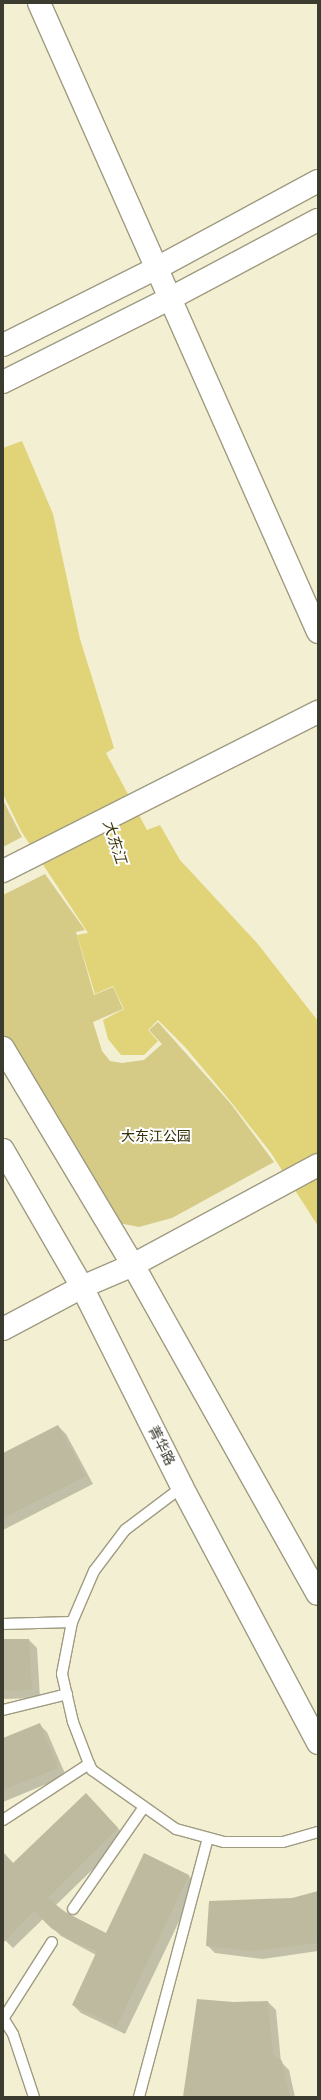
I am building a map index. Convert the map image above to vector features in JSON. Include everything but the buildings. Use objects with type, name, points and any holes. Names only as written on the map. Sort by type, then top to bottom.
[{"type":"street","points":[[39,3],[318,632]]},
{"type":"street","points":[[3,345],[157,268],[318,181]]},
{"type":"street","points":[[3,382],[171,298],[318,220]]},
{"type":"street","points":[[10,868],[318,712]]},
{"type":"street","points":[[3,1048],[133,1265],[318,1594]]},
{"type":"street","name":"菁华路","points":[[3,1150],[82,1287],[182,1488],[318,1743]]},
{"type":"street","points":[[3,1328],[82,1287],[133,1265],[318,1165]]},
{"type":"lane","points":[[182,1488],[125,1530],[94,1571],[72,1622],[62,1674],[73,1722],[89,1764],[92,1770],[176,1829],[224,1842],[283,1842],[318,1832]]},
{"type":"lane","points":[[3,1624],[72,1622]]},
{"type":"lane","points":[[3,1710],[66,1694]]},
{"type":"lane","points":[[3,1820],[89,1764]]},
{"type":"lane","points":[[73,1909],[144,1807]]},
{"type":"lane","points":[[139,2097],[208,1838]]},
{"type":"lane","points":[[34,2097],[13,2034],[3,2018],[52,1942]]},
{"type":"green space","points":[[3,800],[22,837],[3,847]]},
{"type":"green space","name":"大东江公园","points":[[45,874],[85,930],[76,932],[94,995],[113,987],[123,1009],[93,1022],[102,1051],[110,1061],[122,1063],[144,1060],[162,1044],[149,1030],[158,1022],[231,1104],[274,1162],[172,1218],[139,1227],[114,1222],[3,1036],[3,895]]},
{"type":"water","name":"大东江","points":[[22,441],[53,514],[80,639],[114,748],[106,753],[147,830],[160,825],[180,860],[257,943],[318,1021],[318,1226],[271,1153],[186,1048],[158,1020],[148,1030],[158,1041],[144,1055],[121,1055],[108,1039],[103,1020],[124,1009],[113,986],[95,994],[77,935],[88,933],[21,831],[3,794],[3,448]]}]
